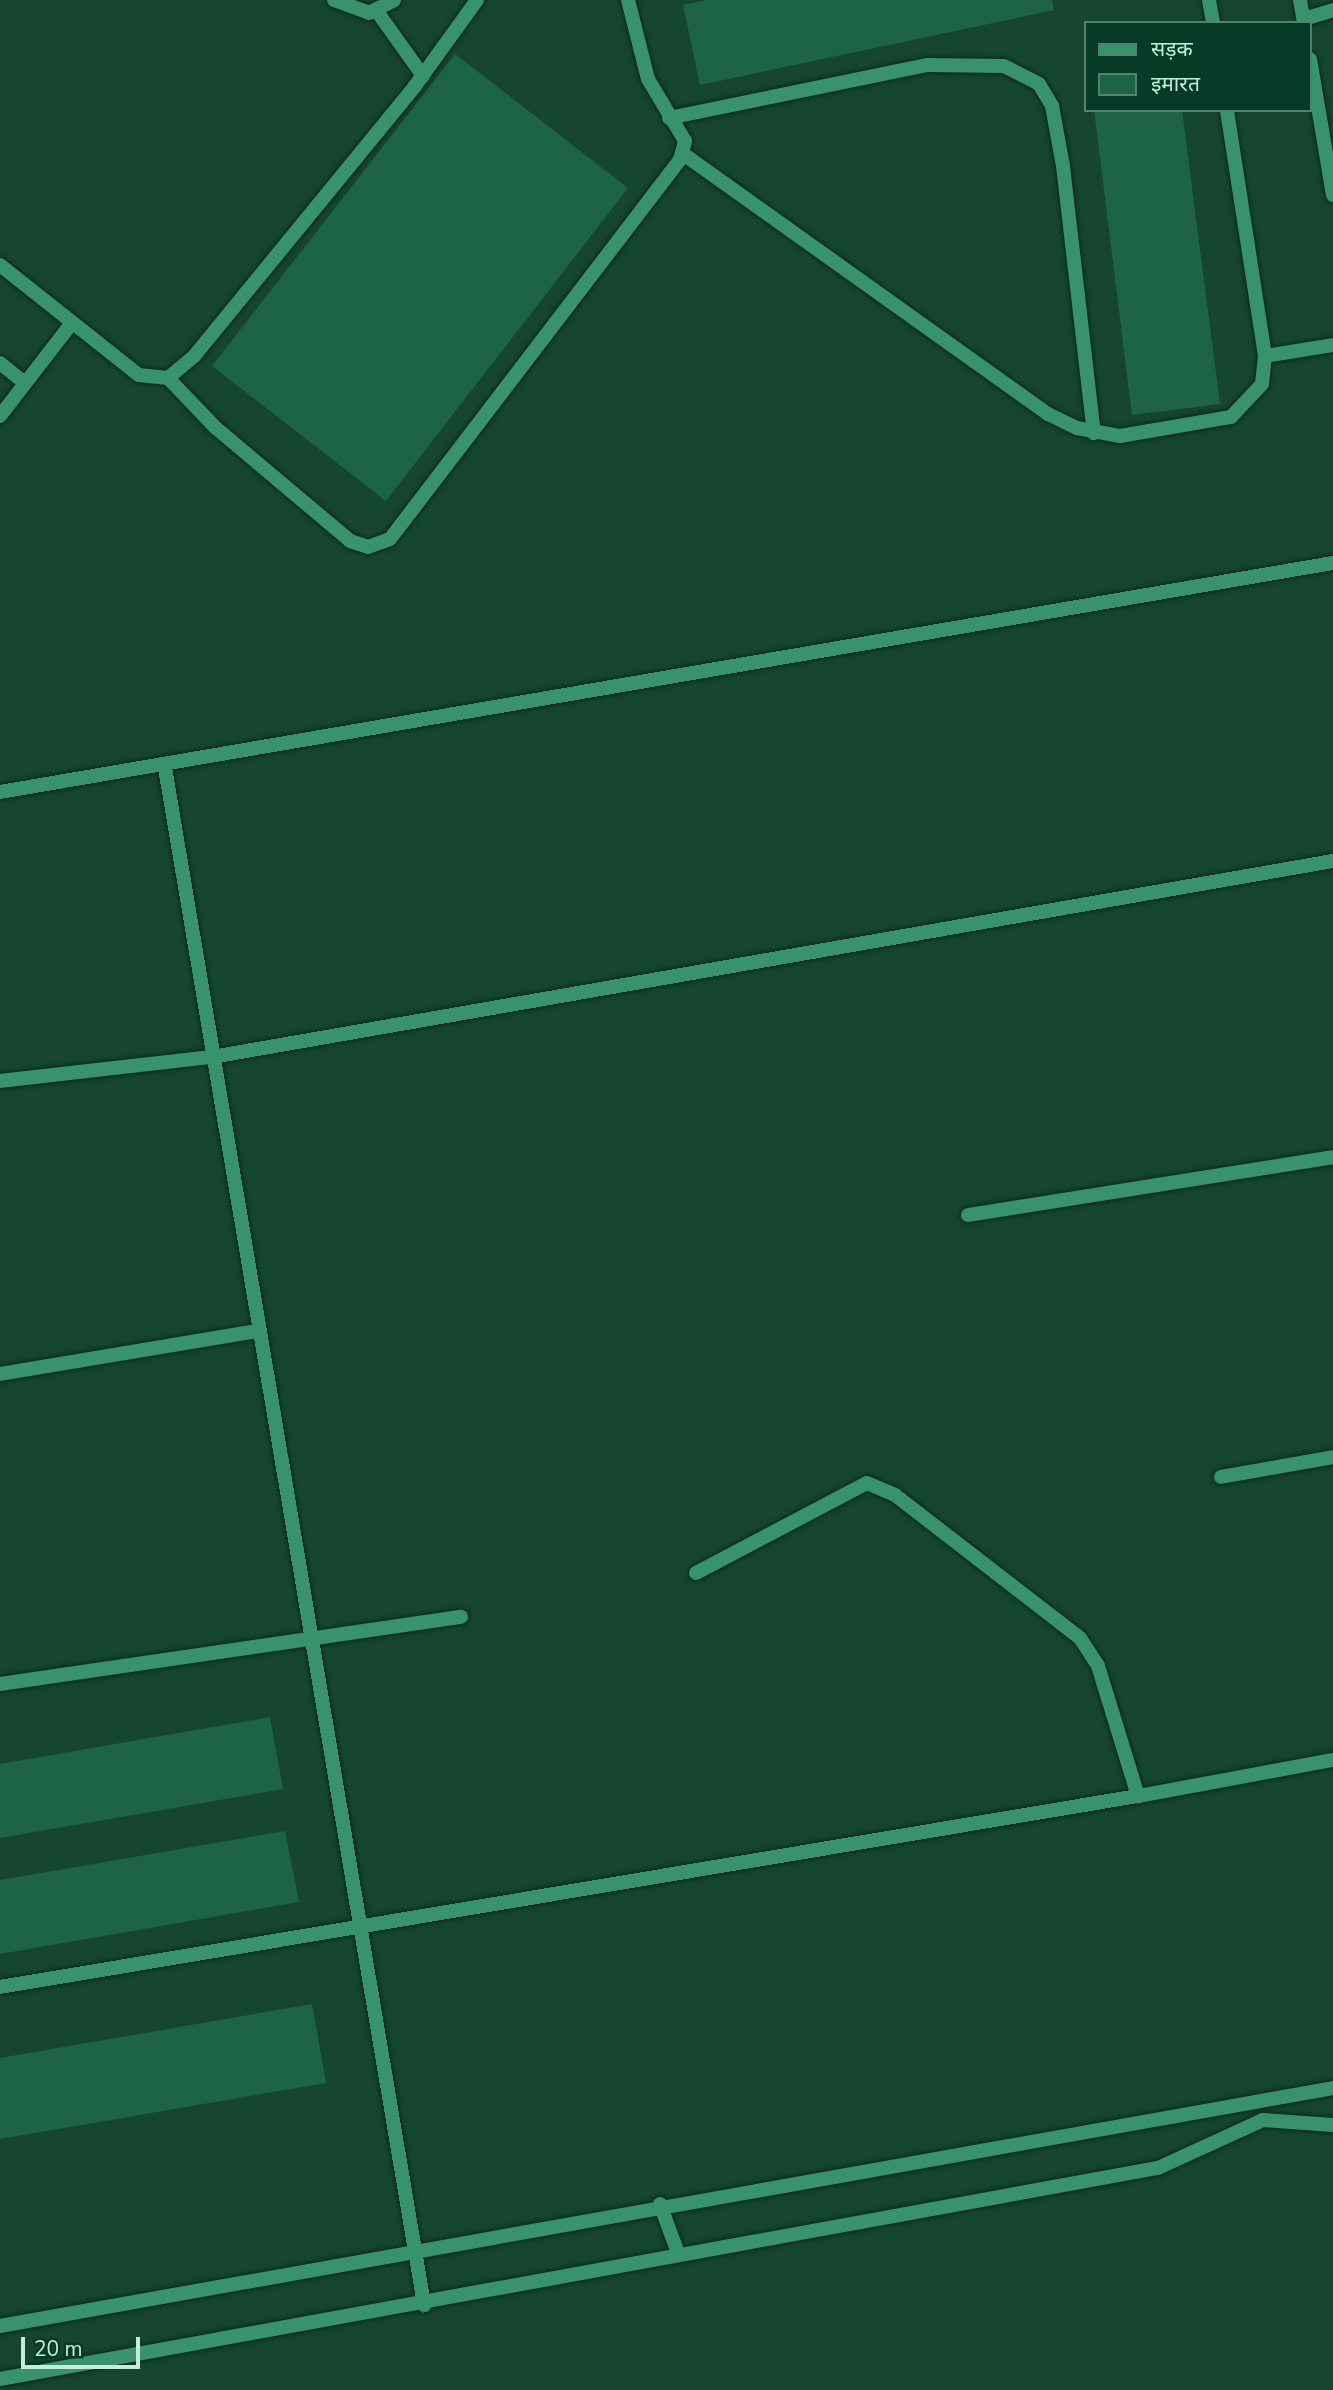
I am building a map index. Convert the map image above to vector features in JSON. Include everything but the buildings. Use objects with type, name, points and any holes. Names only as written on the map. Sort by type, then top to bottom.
[{"type":"street","points":[[334,0],[356,12],[376,10],[394,0]]},
{"type":"street","points":[[168,377],[195,355],[423,76],[477,0]]},
{"type":"street","points":[[0,265],[139,374],[168,377],[216,428],[350,541],[379,544],[406,524],[640,219],[682,153],[685,141],[648,79],[628,0]]},
{"type":"street","points":[[1209,0],[1213,21]]},
{"type":"street","points":[[1300,0],[1304,21],[1333,10]]},
{"type":"street","points":[[376,10],[423,76]]},
{"type":"street","points":[[669,118],[928,65],[1004,66],[1039,84],[1052,106],[1063,166],[1094,433]]},
{"type":"street","points":[[1312,71],[1333,195]]},
{"type":"street","points":[[682,153],[1048,414],[1094,433],[1120,436],[1231,417],[1256,396],[1265,356],[1227,112]]},
{"type":"street","points":[[0,416],[72,323]]},
{"type":"street","points":[[1265,356],[1333,345]]},
{"type":"street","points":[[0,363],[25,383]]},
{"type":"street","points":[[0,792],[165,768],[784,653],[1333,563]]},
{"type":"street","points":[[165,768],[257,1331],[315,1634],[359,1924],[425,2305]]},
{"type":"street","points":[[0,1081],[212,1057],[1333,861]]},
{"type":"street","points":[[968,1215],[1333,1157]]},
{"type":"street","points":[[0,1374],[257,1331]]},
{"type":"street","points":[[1222,1477],[1333,1457]]},
{"type":"street","points":[[696,1573],[847,1489],[867,1483],[884,1489],[1080,1638],[1098,1666],[1138,1796]]},
{"type":"street","points":[[0,1684],[315,1634],[461,1616]]},
{"type":"street","points":[[0,1987],[359,1924],[1138,1796],[1333,1760]]},
{"type":"street","points":[[0,2326],[417,2252],[660,2204],[1333,2088]]},
{"type":"street","points":[[1236,2105],[1242,2125]]},
{"type":"street","points":[[0,2379],[425,2305],[678,2253],[1158,2168],[1242,2125],[1263,2120],[1333,2125]]},
{"type":"street","points":[[660,2204],[678,2253]]}]
